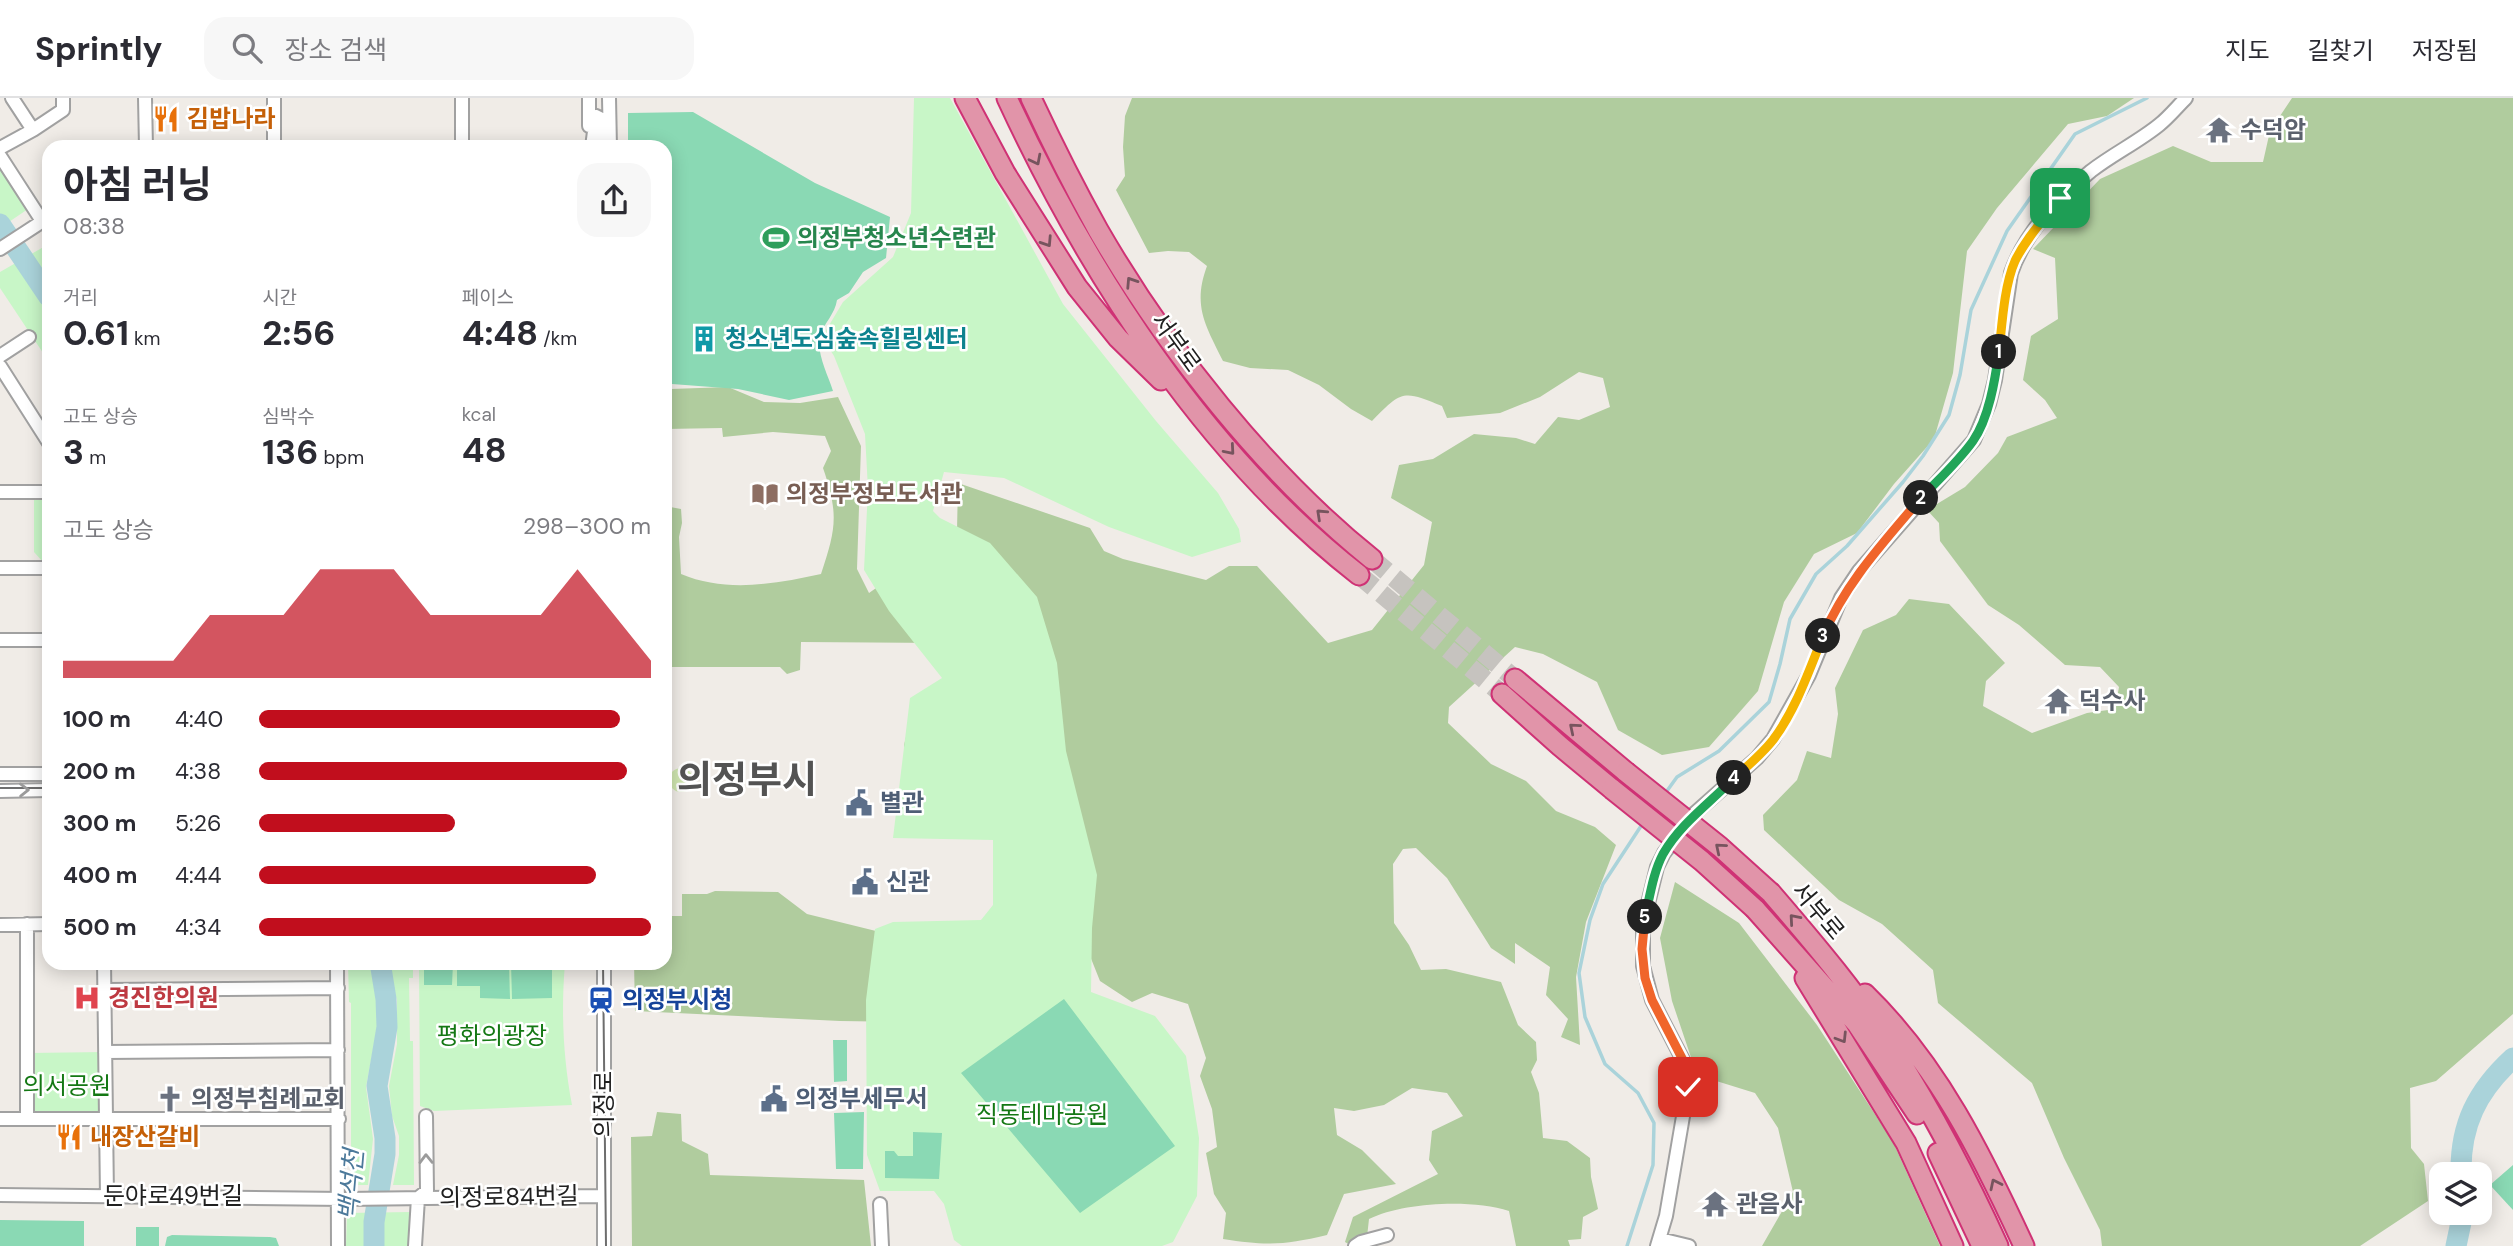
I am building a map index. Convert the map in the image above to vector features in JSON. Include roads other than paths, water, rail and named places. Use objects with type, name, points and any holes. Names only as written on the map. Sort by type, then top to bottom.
[{"type":"highway","points":[[965,98],[1005,173],[1077,287],[1118,338],[1210,426]]},
{"type":"highway","name":"서부로","points":[[1007,98],[1035,159],[1114,297],[1166,371],[1278,503],[1359,575]]},
{"type":"highway","name":"서부로","points":[[1031,98],[1099,231],[1132,285],[1182,356],[1243,433],[1295,490],[1372,559]]},
{"type":"highway","name":"서부로","points":[[1515,679],[1720,847],[1771,893],[1816,945],[1894,1052],[1943,1134],[1998,1246]]},
{"type":"highway","name":"서부로","points":[[1502,694],[1560,746],[1702,860],[1755,909],[1833,996],[1884,1062],[1924,1125],[1982,1246]]},
{"type":"highway","points":[[1780,939],[1906,1143],[1952,1246]]},
{"type":"highway","points":[[1816,945],[1869,997],[1940,1084],[1972,1139],[2024,1246]]},
{"type":"street","points":[[12,98],[33,131]]},
{"type":"street","points":[[0,148],[33,131],[63,110],[63,98]]},
{"type":"street","points":[[145,98],[146,140]]},
{"type":"street","points":[[274,98],[274,140]]},
{"type":"street","points":[[462,98],[462,140]]},
{"type":"street","points":[[589,98],[591,140]]},
{"type":"street","points":[[609,98],[610,140]]},
{"type":"street","points":[[1689,1246],[1658,1242],[1688,1087],[1684,1062],[1652,1000],[1643,967],[1643,924],[1660,860],[1695,813],[1757,758],[1773,739],[1809,675],[1841,598],[1859,571],[1974,440],[1989,404],[1995,380],[2011,273],[2015,260],[2031,235],[2068,191],[2159,125],[2186,98]]},
{"type":"street","points":[[592,140],[596,116],[600,118],[601,140]]},
{"type":"street","points":[[0,156],[42,215]]},
{"type":"street","points":[[0,249],[42,221]]},
{"type":"street","points":[[0,356],[29,337]]},
{"type":"street","points":[[0,366],[42,432]]},
{"type":"street","points":[[0,492],[42,492]]},
{"type":"street","points":[[0,568],[42,568]]},
{"type":"street","points":[[0,640],[42,640]]},
{"type":"street","points":[[0,774],[42,774]]},
{"type":"street","points":[[0,791],[42,790]]},
{"type":"street","points":[[27,924],[27,1119]]},
{"type":"street","points":[[0,925],[42,924]]},
{"type":"street","points":[[104,970],[107,1196]]},
{"type":"street","points":[[338,970],[341,1198],[338,1246]]},
{"type":"street","name":"의정로","points":[[604,970],[604,1246]]},
{"type":"street","points":[[104,990],[338,988]]},
{"type":"street","points":[[105,1052],[338,1050]]},
{"type":"street","points":[[415,1246],[416,1198],[427,1191],[426,1116]]},
{"type":"street","points":[[0,1119],[339,1119]]},
{"type":"street","name":"둔야로49번길","points":[[0,1195],[416,1198]]},
{"type":"street","name":"의정로84번길","points":[[416,1198],[604,1196]]},
{"type":"street","points":[[880,1204],[882,1246]]},
{"type":"street","points":[[1355,1246],[1387,1235]]},
{"type":"waterway","points":[[1664,795],[1677,777],[1719,751],[1769,702],[1790,619],[1816,574],[1847,546],[1903,482],[1949,415],[1960,375],[1971,310],[2007,231],[2075,134],[2147,98]]},
{"type":"waterway","name":"백석천","points":[[0,224],[42,287]]},
{"type":"waterway","points":[[1627,1246],[1653,1165],[1654,1123],[1638,1093],[1605,1064],[1585,1017],[1579,973],[1590,920],[1603,884],[1643,823]]},
{"type":"waterway","name":"백석천","points":[[374,1246],[374,1222],[385,1154],[377,1086],[387,1027],[381,970]]},
{"type":"waterway","name":"백석천","points":[[2461,1162],[2473,1110],[2480,1096],[2513,1058]]},
{"type":"waterway","name":"백석천","points":[[2456,1246],[2460,1225]]},
{"type":"tunnel","points":[[1372,559],[1515,679]]},
{"type":"tunnel","points":[[1359,575],[1502,694]]},
{"type":"tram line","points":[[0,788],[42,788]]},
{"type":"tram line","points":[[603,970],[606,1246]]},
{"type":"place","name":"김밥나라","points":[[166,119]]},
{"type":"place","name":"수덕암","points":[[2219,130]]},
{"type":"place","name":"의정부청소년수련관","points":[[776,238]]},
{"type":"place","name":"청소년도심숲속힐링센터","points":[[704,339]]},
{"type":"place","name":"의정부정보도서관","points":[[765,494]]},
{"type":"place","name":"덕수사","points":[[2058,701]]},
{"type":"place","name":"별관","points":[[859,803]]},
{"type":"place","name":"신관","points":[[865,882]]},
{"type":"place","name":"경진한의원","points":[[87,998]]},
{"type":"place","name":"의정부시청","points":[[601,1000]]},
{"type":"place","name":"의정부침례교회","points":[[170,1099]]},
{"type":"place","name":"의정부세무서","points":[[774,1099]]},
{"type":"place","name":"내장산갈비","points":[[69,1137]]},
{"type":"place","name":"관음사","points":[[1715,1204]]},
{"type":"district","name":"의정부시","points":[[747,780]]},
{"type":"park label","name":"평화의광장","points":[[492,1036]]},
{"type":"park label","name":"의서공원","points":[[67,1086]]},
{"type":"park label","name":"직동테마공원","points":[[1042,1115]]}]
